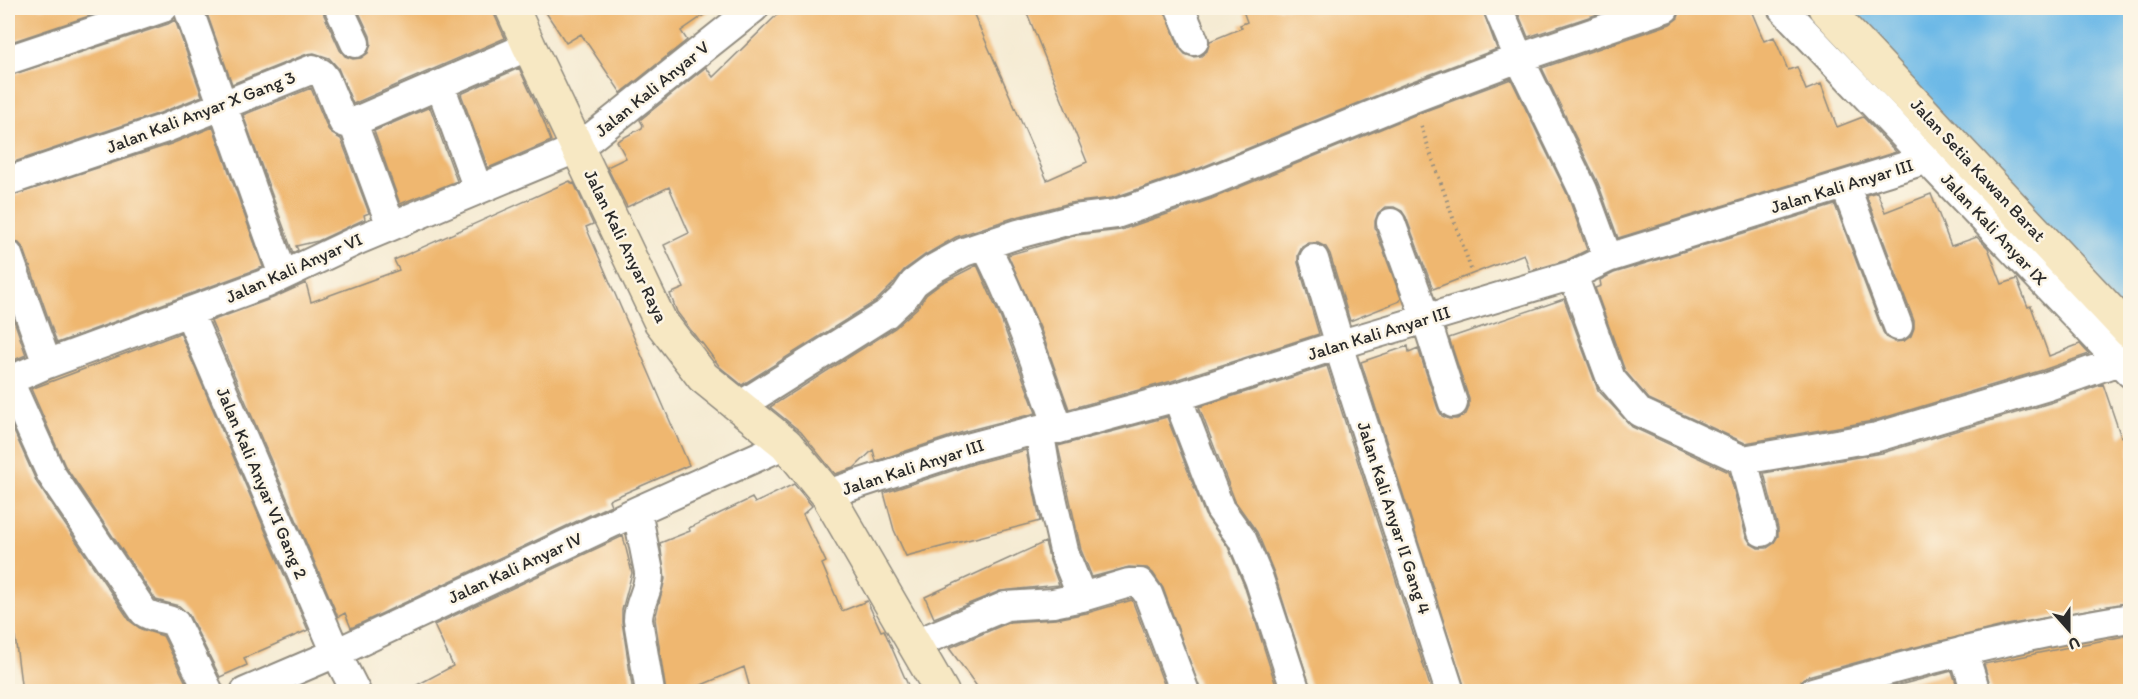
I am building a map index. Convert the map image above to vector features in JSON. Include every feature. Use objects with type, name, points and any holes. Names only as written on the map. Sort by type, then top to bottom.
[{"type":"street","points":[[8,60],[163,8]]},
{"type":"street","points":[[188,8],[283,275]]},
{"type":"street","points":[[339,8],[355,43]]},
{"type":"street","name":"Jalan Kali Anyar Raya","points":[[512,8],[660,321],[703,377],[786,444],[827,494],[942,692]]},
{"type":"street","name":"Jalan Kali Anyar V","points":[[578,148],[754,8]]},
{"type":"street","points":[[1180,8],[1194,41]]},
{"type":"street","points":[[1498,8],[1519,58],[1583,190],[1608,258]]},
{"type":"street","points":[[738,407],[886,314],[905,297],[914,283],[933,269],[964,252],[1074,219],[1116,214],[1206,183],[1411,99],[1519,58],[1665,8]]},
{"type":"street","name":"Jalan Kali Anyar IX","points":[[1782,8],[1928,159],[2127,355]]},
{"type":"street","name":"Jalan Setia Kawan Barat","points":[[1825,8],[2127,355]]},
{"type":"street","points":[[391,226],[353,123],[529,46]]},
{"type":"street","name":"Jalan Kali Anyar X Gang 3","points":[[8,182],[166,128],[313,69],[325,78],[343,122],[353,123]]},
{"type":"street","points":[[440,85],[478,189]]},
{"type":"street","name":"Jalan Kali Anyar VI","points":[[8,381],[47,364],[189,313],[283,275],[391,226],[578,148]]},
{"type":"street","name":"Jalan Kali Anyar III","points":[[827,494],[970,447],[1177,397],[1339,345],[1573,275],[1608,258],[1928,159]]},
{"type":"street","points":[[1845,185],[1898,326]]},
{"type":"street","points":[[1391,223],[1426,319],[1453,403]]},
{"type":"street","points":[[985,245],[1005,283],[1029,343],[1049,429],[1046,471],[1065,555],[1082,597]]},
{"type":"street","points":[[8,255],[47,364]]},
{"type":"street","name":"Jalan Kali Anyar II Gang 4","points":[[1314,259],[1339,345],[1450,692]]},
{"type":"street","points":[[1573,275],[1611,379],[1640,412],[1743,460],[1877,437],[2048,386],[2127,355]]},
{"type":"street","name":"Jalan Kali Anyar VI Gang 2","points":[[189,313],[336,653],[356,692]]},
{"type":"street","points":[[8,381],[51,474],[144,612],[151,617],[166,618],[175,623],[209,692]]},
{"type":"street","points":[[1177,397],[1220,509],[1242,539],[1296,692]]},
{"type":"street","name":"Jalan Kali Anyar IV","points":[[245,692],[336,653],[637,511],[786,444]]},
{"type":"street","points":[[1743,460],[1762,532]]},
{"type":"street","points":[[637,511],[649,572],[649,581],[638,612],[638,620],[650,692]]},
{"type":"street","points":[[915,644],[1006,606],[1053,603],[1128,583],[1140,583],[1148,594],[1185,692]]},
{"type":"street","points":[[1813,692],[1880,682],[1963,651],[2057,629],[2130,618]]},
{"type":"street","points":[[1963,651],[1976,692]]},
{"type":"path","points":[[1411,99],[1482,301]]},
{"type":"water","points":[[1830,8],[2130,8],[2130,320]]},
{"type":"building","points":[[8,8],[113,8],[8,43]]},
{"type":"building","points":[[205,8],[323,8],[340,50],[345,56],[353,59],[361,58],[368,53],[371,44],[370,36],[357,8],[494,8],[495,16],[505,38],[353,104],[338,68],[329,58],[314,53],[232,84]]},
{"type":"building","points":[[543,8],[714,8],[681,31],[687,40],[621,93],[581,34],[566,43]]},
{"type":"building","points":[[784,8],[971,8],[1047,180],[1087,162],[1025,8],[1164,8],[1179,47],[1185,54],[1193,57],[1201,56],[1207,51],[1210,41],[1242,28],[1240,25],[1247,22],[1242,8],[1482,8],[1497,49],[1200,168],[1112,198],[1070,203],[1013,218],[956,237],[904,270],[876,301],[742,385],[720,367],[699,341],[677,312],[670,294],[684,288],[664,245],[689,233],[669,187],[627,207],[607,167],[626,158],[617,141],[642,128],[640,120],[706,67],[713,77]]},
{"type":"building","points":[[1516,8],[1616,8],[1528,37]]},
{"type":"building","points":[[1681,8],[1750,8],[1764,41],[1774,37],[1788,70],[1797,67],[1806,90],[1821,84],[1837,127],[1863,117],[1896,152],[1618,238],[1598,183],[1542,68],[1670,24],[1678,18]]},
{"type":"building","points":[[175,20],[202,96],[160,113],[8,164],[8,76]]},
{"type":"building","points":[[519,68],[551,141],[488,168],[461,94]]},
{"type":"building","points":[[1511,79],[1568,196],[1587,250],[1567,260],[1530,271],[1524,254],[1433,289],[1406,217],[1402,211],[1394,207],[1386,207],[1378,213],[1375,228],[1401,298],[1400,301],[1350,321],[1330,254],[1326,247],[1318,243],[1309,243],[1302,247],[1298,255],[1298,263],[1319,334],[1172,381],[1069,409],[1041,330],[1008,255],[1077,235],[1121,230],[1211,199],[1417,114]]},
{"type":"building","points":[[311,88],[328,129],[341,139],[369,213],[364,215],[365,219],[318,241],[296,246],[298,250],[293,253],[243,115]]},
{"type":"building","points":[[430,107],[457,181],[400,204],[374,131]]},
{"type":"building","points":[[213,127],[263,267],[57,343],[24,249],[11,239],[8,229],[8,197],[171,144]]},
{"type":"building","points":[[570,181],[574,183],[593,224],[586,227],[689,465],[609,500],[611,505],[351,628],[345,613],[338,617],[211,321],[306,283],[311,302],[399,270],[394,260]]},
{"type":"building","points":[[1877,192],[1885,212],[1931,194],[1951,246],[1977,237],[1988,248],[2002,284],[2017,279],[2028,307],[2031,306],[2049,356],[2080,344],[2089,354],[1873,421],[1745,443],[1649,399],[1625,371],[1595,288],[1601,286],[1600,280],[1614,273],[1835,205],[1883,332],[1887,338],[1895,342],[1904,341],[1911,336],[1914,321],[1866,195]]},
{"type":"building","points":[[977,265],[1001,319],[1036,413],[966,431],[876,461],[873,450],[854,468],[835,474],[801,432],[770,407],[895,328],[917,308],[926,295],[942,283]]},
{"type":"building","points":[[1564,299],[1598,390],[1632,427],[1729,472],[1746,536],[1751,544],[1758,548],[1767,548],[1778,536],[1764,473],[1882,453],[2053,402],[2103,384],[2121,437],[2130,429],[2130,602],[2007,625],[1887,654],[1808,676],[1801,681],[1797,692],[1466,692],[1361,362],[1408,346],[1409,352],[1418,348],[1438,409],[1442,416],[1457,419],[1466,414],[1469,399],[1449,338]]},
{"type":"building","points":[[8,303],[26,355],[14,360],[8,343]]},
{"type":"building","points":[[180,333],[308,630],[244,658],[247,665],[220,677],[189,615],[179,606],[156,600],[65,466],[31,389]]},
{"type":"building","points":[[1327,366],[1432,692],[1312,692],[1274,573],[1257,532],[1235,501],[1199,407]]},
{"type":"building","points":[[1167,417],[1205,515],[1228,547],[1244,585],[1278,692],[1201,692],[1163,588],[1153,573],[1147,568],[1129,567],[1092,577],[1081,550],[1058,446]]},
{"type":"building","points":[[8,418],[37,483],[130,621],[141,629],[163,636],[190,691],[22,692],[14,628],[8,613]]},
{"type":"building","points":[[1026,450],[1040,521],[906,556],[894,530],[884,493],[976,463]]},
{"type":"building","points":[[794,484],[812,506],[803,514],[826,562],[822,564],[842,611],[867,601],[881,631],[884,630],[911,692],[751,692],[744,667],[685,692],[666,692],[655,619],[665,579],[660,543],[690,531],[689,528],[752,498],[755,503]]},
{"type":"building","points":[[623,536],[632,573],[622,610],[622,622],[633,692],[404,692],[453,666],[434,625]]},
{"type":"building","points":[[1045,542],[1059,585],[1000,591],[934,618],[925,597]]},
{"type":"building","points":[[1132,600],[1167,692],[981,692],[949,648],[1010,622],[1056,619]]},
{"type":"building","points":[[2130,635],[2130,692],[1992,692],[1984,664]]},
{"type":"building","points":[[1952,671],[1959,692],[1875,692],[1896,686]]}]
